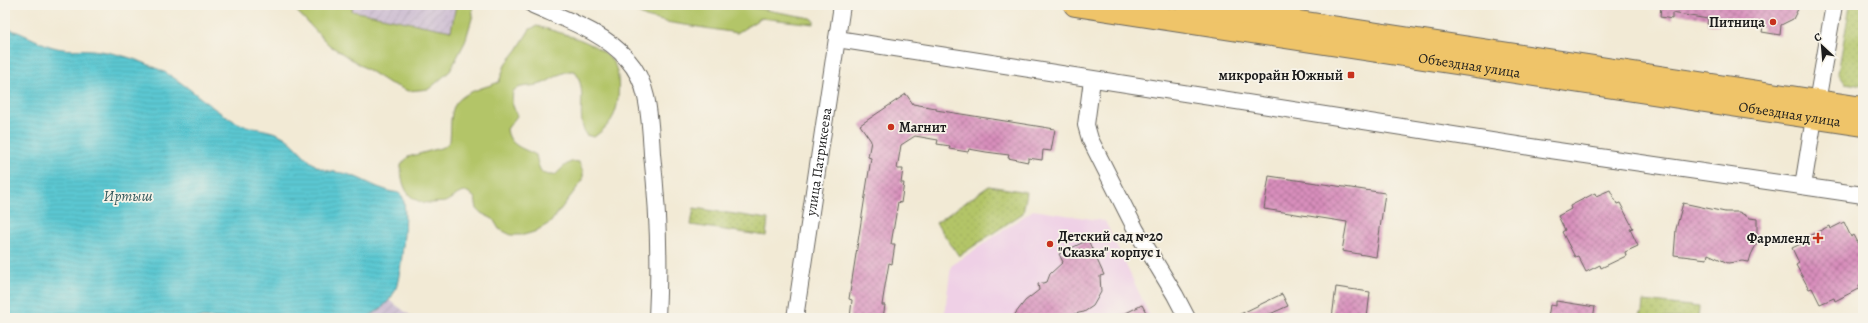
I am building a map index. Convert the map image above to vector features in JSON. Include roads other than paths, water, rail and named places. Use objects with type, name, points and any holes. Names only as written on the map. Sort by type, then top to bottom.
[{"type":"main road","name":"Объездная улица","points":[[1076,5],[1158,11],[1816,110],[1863,108]]},
{"type":"main road","name":"Объездная улица","points":[[1187,5],[1816,110],[1863,125]]},
{"type":"street","points":[[533,5],[576,24],[617,50],[635,69],[641,82],[646,96],[649,114],[656,198],[657,318]]},
{"type":"street","name":"улица Патрикеева","points":[[795,318],[842,5]]},
{"type":"street","points":[[1804,186],[1834,5]]},
{"type":"street","points":[[837,39],[1092,80],[1545,149],[1863,195]]},
{"type":"street","points":[[1092,80],[1086,125],[1090,139],[1136,230],[1176,295],[1187,318]]},
{"type":"water","name":"Иртыш","points":[[5,28],[58,48],[108,52],[125,56],[149,65],[177,80],[217,110],[238,123],[273,132],[284,137],[310,161],[320,168],[347,174],[383,189],[400,194],[404,202],[405,212],[404,240],[398,281],[394,293],[388,302],[367,318],[5,318]]},
{"type":"place","name":"Питница","points":[[1773,22]]},
{"type":"place","name":"микрорайн Южный","points":[[1351,75]]},
{"type":"place","name":"Магнит","points":[[891,127]]},
{"type":"place","name":"Фармленд","points":[[1818,238]]},
{"type":"place","name":"Детский сад №20 \"Сказка\" корпус 1","points":[[1050,244]]}]
